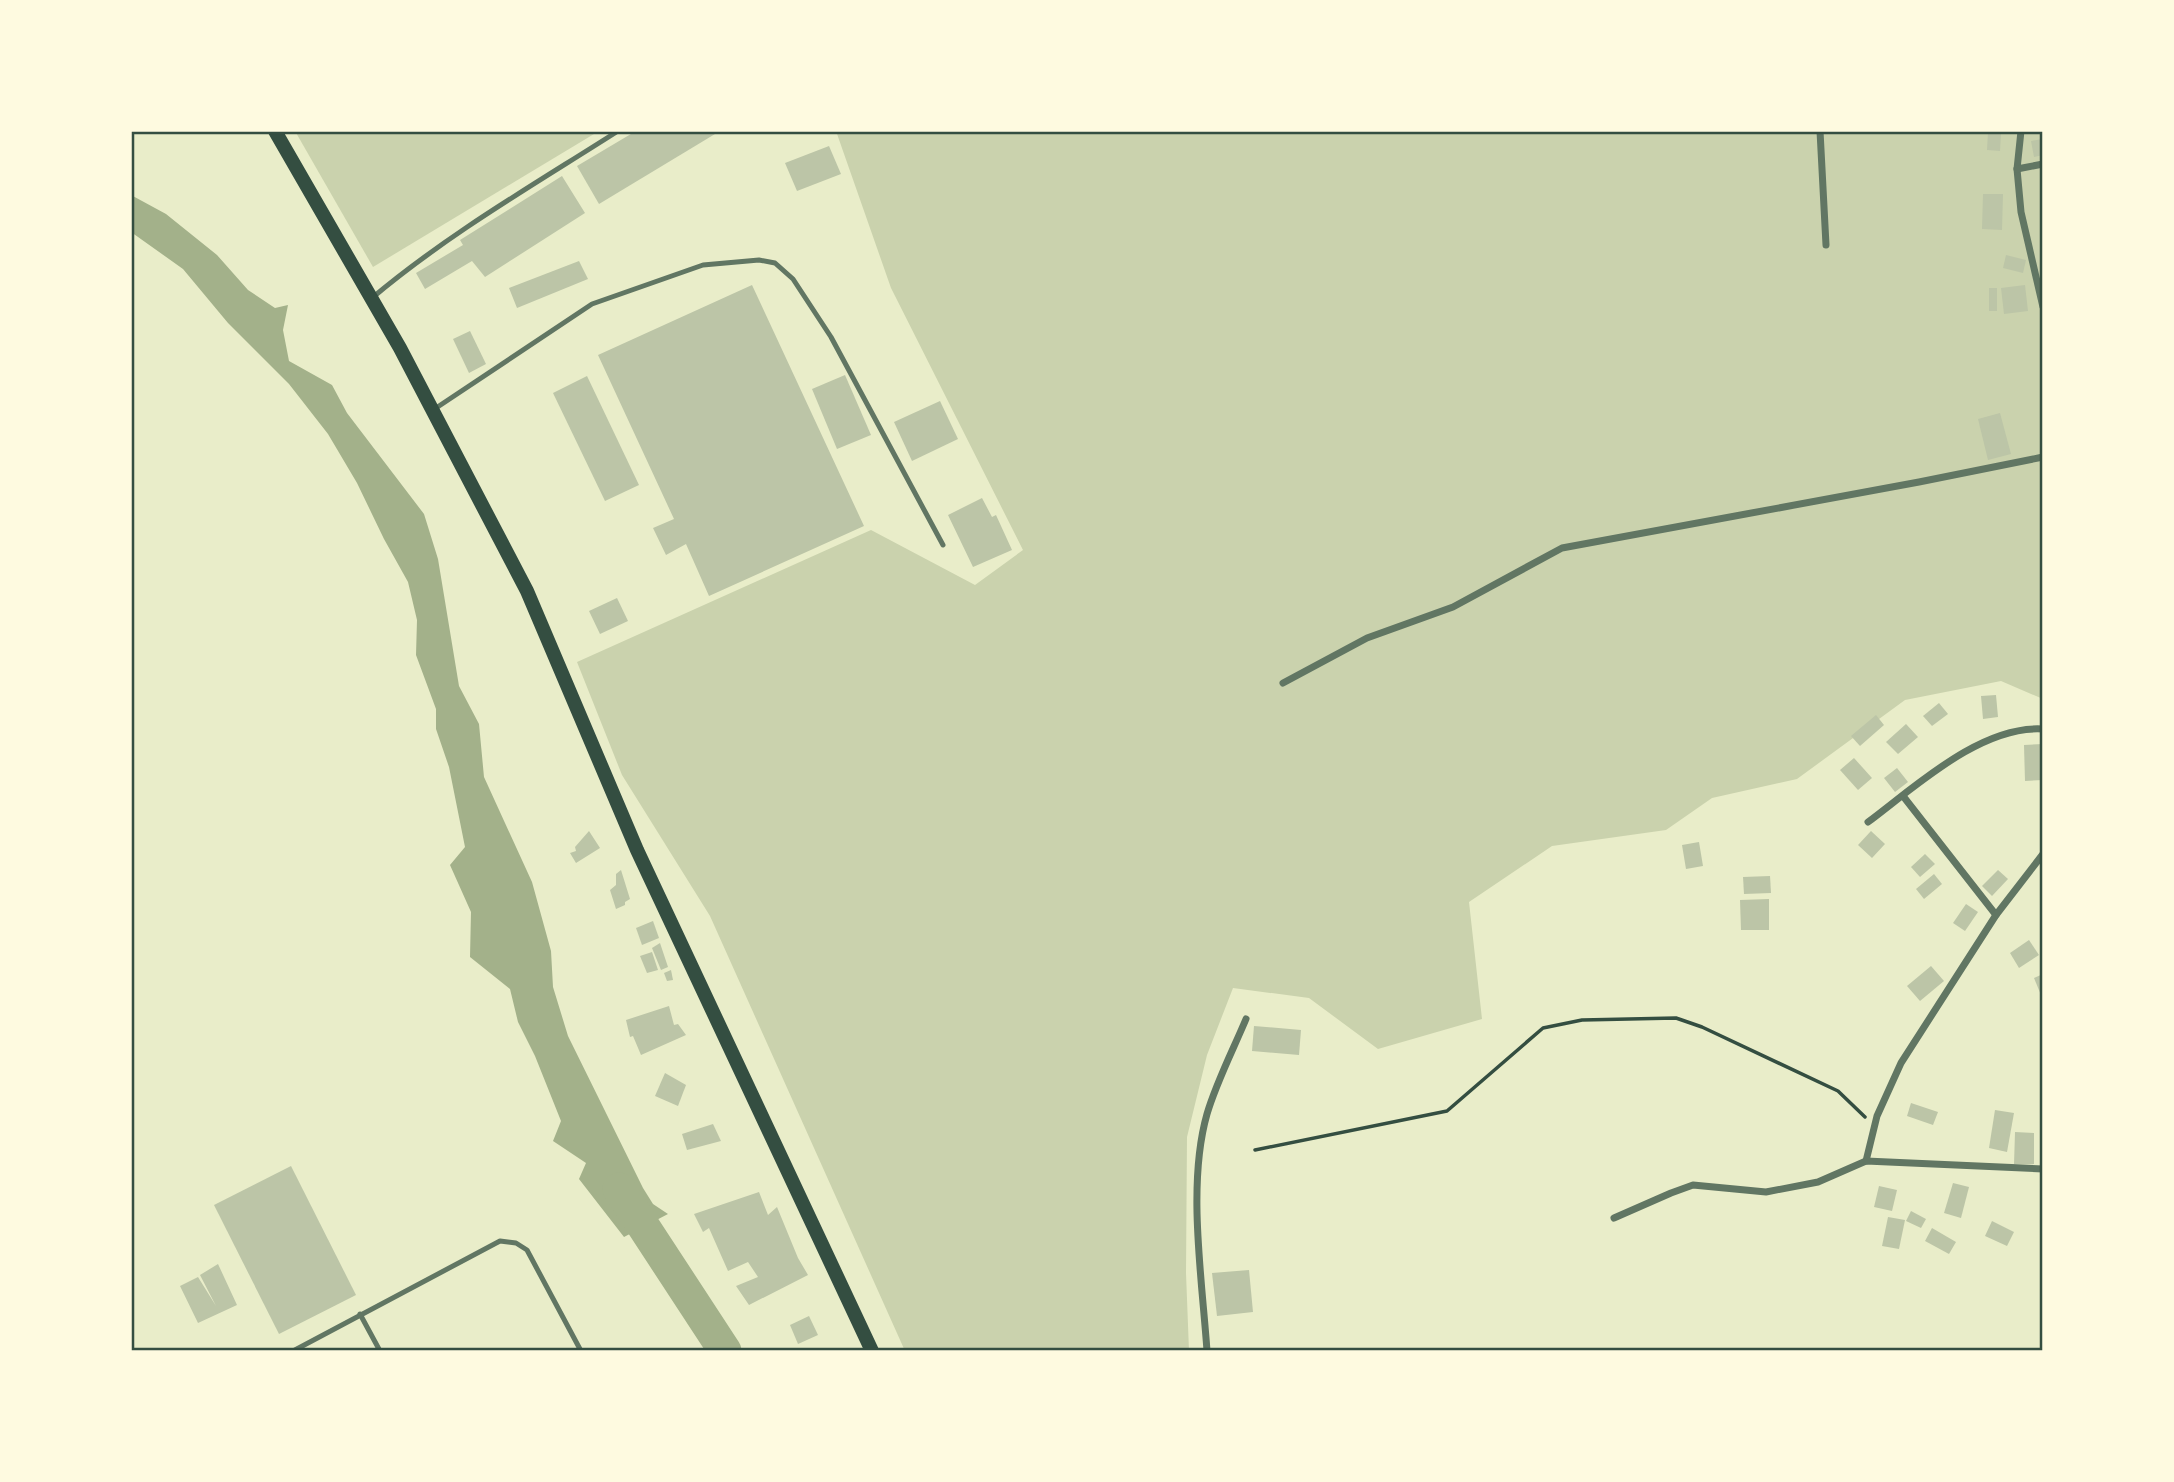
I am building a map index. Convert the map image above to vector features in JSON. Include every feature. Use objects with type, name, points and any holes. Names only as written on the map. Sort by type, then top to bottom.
[{"type":"main road","points":[[275,131],[372,298],[527,591],[637,850],[872,1351]]},
{"type":"street","points":[[1820,131],[1826,245]]},
{"type":"street","points":[[2021,131],[2017,169],[2021,212],[2043,307]]},
{"type":"street","points":[[2017,169],[2043,164]]},
{"type":"street","points":[[1283,683],[1367,638],[1453,607],[1562,548],[2043,457]]},
{"type":"street","points":[[1868,822],[1971,747],[2000,734],[2043,729]]},
{"type":"street","points":[[1903,796],[1996,915]]},
{"type":"street","points":[[1866,1161],[1874,1126],[1901,1063],[1996,915],[2043,854]]},
{"type":"street","points":[[1207,1351],[1197,1213],[1199,1166],[1207,1115],[1246,1019]]},
{"type":"street","points":[[1614,1218],[1693,1185],[1766,1192],[1818,1182],[1866,1161],[2043,1170]]},
{"type":"lane","points":[[372,298],[412,264],[618,131]]},
{"type":"lane","points":[[433,410],[592,304],[703,265],[759,260],[775,263],[793,279],[831,337],[943,545]]},
{"type":"lane","points":[[293,1351],[500,1241],[516,1243],[527,1250],[581,1351]]},
{"type":"lane","points":[[360,1314],[380,1351]]},
{"type":"path","points":[[1255,1150],[1447,1111],[1543,1028],[1582,1020],[1676,1018],[1702,1027],[1838,1091],[1874,1126]]},
{"type":"shaded area","points":[[295,131],[599,131],[373,267]]},
{"type":"shaded area","points":[[836,131],[2043,131],[2043,699],[2001,681],[1905,700],[1797,779],[1712,798],[1666,830],[1552,846],[1469,902],[1482,1019],[1378,1049],[1309,998],[1233,988],[1207,1055],[1187,1137],[1186,1273],[1189,1351],[905,1351],[710,916],[622,775],[577,662],[871,530],[975,585],[1023,550],[891,288]]},
{"type":"shaded area","points":[[131,195],[166,214],[217,255],[248,290],[275,308],[288,305],[283,330],[289,361],[332,385],[347,413],[424,514],[438,559],[459,686],[479,724],[484,777],[532,882],[551,951],[553,987],[568,1036],[643,1188],[653,1204],[668,1214],[624,1237],[579,1179],[586,1163],[553,1141],[561,1121],[518,1022],[510,989],[470,957],[471,912],[450,865],[465,847],[449,767],[436,729],[436,709],[416,655],[417,620],[408,582],[357,483],[328,434],[289,384],[228,323],[183,269],[131,232]]},
{"type":"building","points":[[636,131],[720,131],[599,204],[577,166]]},
{"type":"building","points":[[1988,132],[2001,133],[2000,151],[1987,150]]},
{"type":"building","points":[[2043,139],[2043,155],[2034,157],[2031,141]]},
{"type":"building","points":[[829,146],[841,174],[797,191],[785,163]]},
{"type":"building","points":[[562,176],[585,213],[485,277],[472,261],[425,289],[416,273],[463,245],[460,240]]},
{"type":"building","points":[[1983,194],[2003,194],[2002,230],[1982,229]]},
{"type":"building","points":[[2006,255],[2026,260],[2023,273],[2003,268]]},
{"type":"building","points":[[579,261],[588,279],[517,308],[509,288]]},
{"type":"building","points":[[752,285],[864,526],[709,596],[686,544],[666,555],[653,528],[674,519],[598,355]]},
{"type":"building","points":[[2025,285],[2028,311],[2004,314],[2001,288]]},
{"type":"building","points":[[1989,288],[1997,288],[1997,311],[1989,311]]},
{"type":"building","points":[[470,331],[486,364],[469,373],[453,339]]},
{"type":"building","points":[[845,375],[871,435],[837,449],[812,389]]},
{"type":"building","points":[[587,376],[639,485],[605,501],[553,393]]},
{"type":"building","points":[[940,401],[958,439],[912,461],[894,422]]},
{"type":"building","points":[[2000,413],[2011,454],[1988,460],[1978,419]]},
{"type":"building","points":[[982,498],[992,517],[996,515],[1012,550],[973,567],[948,515]]},
{"type":"building","points":[[617,598],[628,621],[600,634],[589,611]]},
{"type":"building","points":[[1996,695],[1998,717],[1983,719],[1981,696]]},
{"type":"building","points":[[1939,703],[1948,714],[1932,726],[1923,716]]},
{"type":"building","points":[[1876,715],[1884,725],[1860,746],[1851,736]]},
{"type":"building","points":[[1906,724],[1918,737],[1898,754],[1886,742]]},
{"type":"building","points":[[2043,744],[2043,780],[2025,781],[2024,745]]},
{"type":"building","points":[[1854,758],[1872,778],[1858,790],[1840,770]]},
{"type":"building","points":[[1897,768],[1908,782],[1895,792],[1884,778]]},
{"type":"building","points":[[589,831],[600,848],[576,863],[570,853],[576,851],[575,847]]},
{"type":"building","points":[[1871,831],[1885,844],[1872,858],[1858,845]]},
{"type":"building","points":[[1699,842],[1703,866],[1686,869],[1682,845]]},
{"type":"building","points":[[1925,854],[1935,864],[1920,877],[1911,867]]},
{"type":"building","points":[[621,870],[630,899],[616,909],[610,890],[616,885],[616,874]]},
{"type":"building","points":[[1998,870],[2008,879],[1992,896],[1982,886]]},
{"type":"building","points":[[1934,874],[1942,884],[1924,899],[1916,889]]},
{"type":"building","points":[[1770,876],[1771,893],[1744,894],[1743,877]]},
{"type":"building","points":[[1769,899],[1769,930],[1741,930],[1740,900]]},
{"type":"building","points":[[1966,904],[1978,912],[1965,931],[1953,923]]},
{"type":"building","points":[[653,921],[659,938],[642,945],[636,928]]},
{"type":"building","points":[[2029,940],[2039,955],[2019,968],[2010,953]]},
{"type":"building","points":[[660,943],[668,967],[661,970],[652,948]]},
{"type":"building","points":[[652,952],[658,970],[647,973],[640,956]]},
{"type":"building","points":[[1931,966],[1944,981],[1920,1001],[1907,986]]},
{"type":"building","points":[[671,970],[673,980],[667,981],[664,973]]},
{"type":"building","points":[[2043,974],[2043,994],[2041,995],[2034,978]]},
{"type":"building","points":[[669,1006],[674,1025],[678,1024],[686,1035],[641,1055],[633,1036],[630,1037],[626,1020]]},
{"type":"building","points":[[1254,1026],[1301,1030],[1299,1055],[1252,1051]]},
{"type":"building","points":[[665,1073],[686,1085],[678,1106],[655,1096]]},
{"type":"building","points":[[1911,1103],[1938,1112],[1933,1125],[1907,1116]]},
{"type":"building","points":[[1995,1110],[2014,1113],[2007,1152],[1989,1148]]},
{"type":"building","points":[[713,1124],[721,1141],[687,1150],[682,1134]]},
{"type":"building","points":[[2015,1132],[2034,1133],[2034,1164],[2014,1164]]},
{"type":"building","points":[[291,1166],[356,1295],[279,1334],[214,1205]]},
{"type":"building","points":[[1953,1183],[1969,1187],[1961,1218],[1944,1213]]},
{"type":"building","points":[[1879,1186],[1897,1190],[1892,1211],[1874,1207]]},
{"type":"building","points":[[759,1192],[768,1215],[777,1207],[808,1275],[749,1305],[736,1286],[758,1277],[748,1262],[728,1271],[709,1228],[703,1232],[694,1214]]},
{"type":"building","points":[[1911,1211],[1926,1219],[1921,1228],[1906,1221]]},
{"type":"building","points":[[1888,1217],[1905,1220],[1899,1249],[1882,1246]]},
{"type":"building","points":[[1992,1221],[2014,1232],[2007,1246],[1985,1236]]},
{"type":"building","points":[[1932,1228],[1956,1242],[1949,1254],[1925,1241]]},
{"type":"building","points":[[218,1264],[237,1305],[198,1323],[180,1286],[198,1277],[216,1306],[200,1275]]},
{"type":"building","points":[[1249,1270],[1253,1312],[1217,1316],[1212,1273]]},
{"type":"building","points":[[809,1316],[818,1335],[798,1344],[790,1325]]},
{"type":"waterway","points":[[619,1189],[725,1351]]}]
